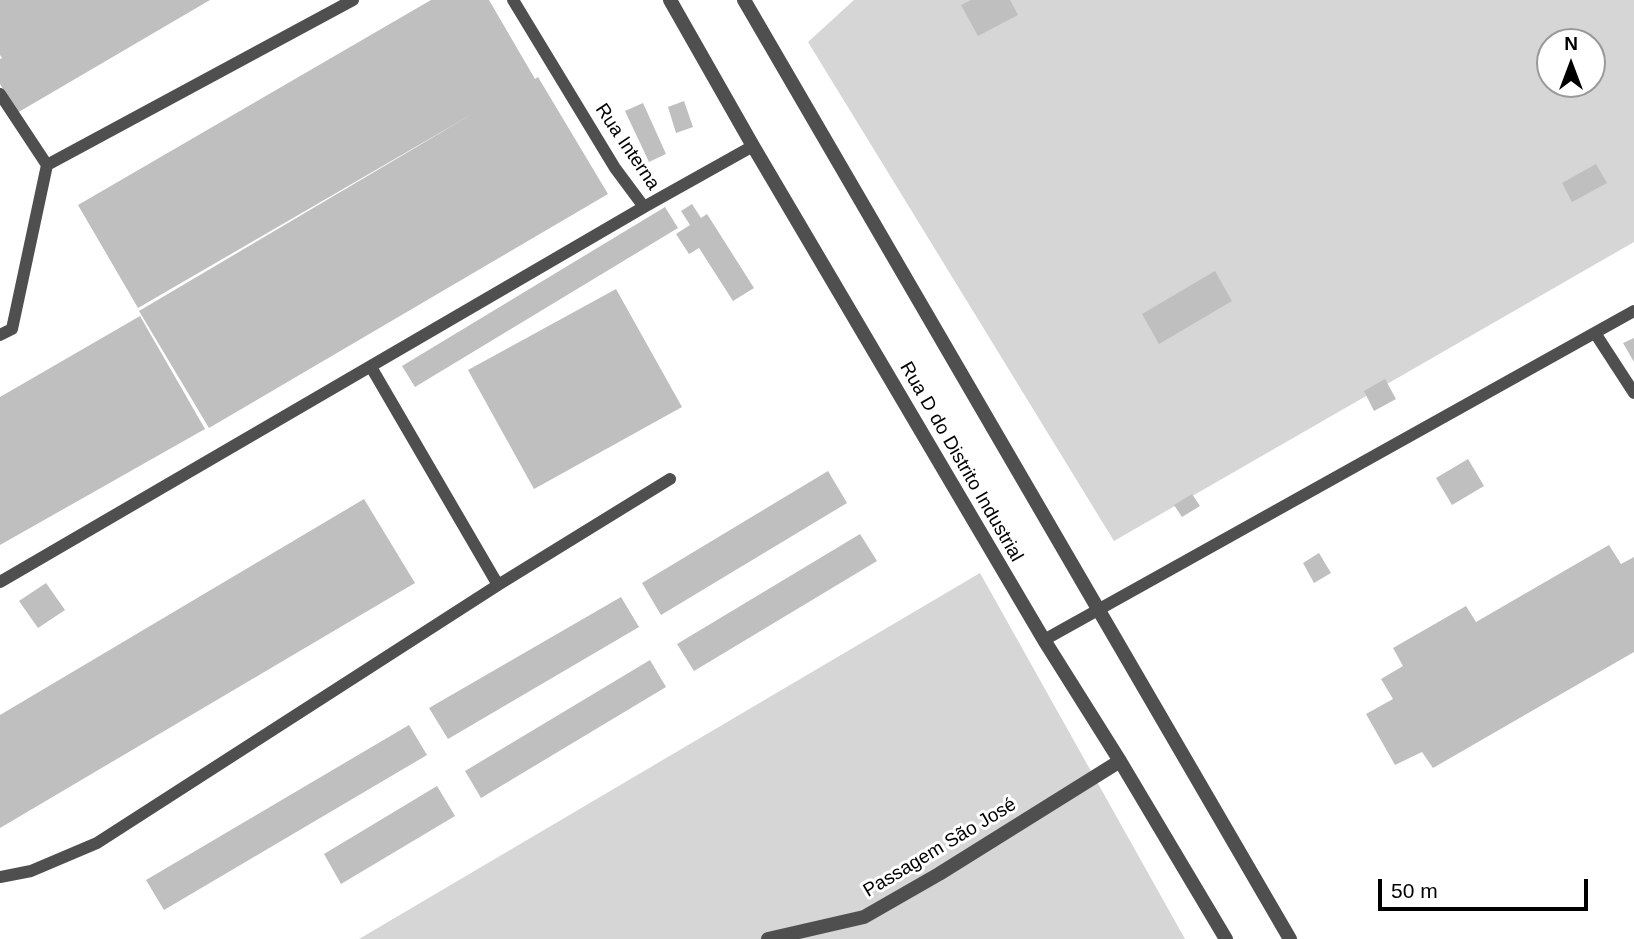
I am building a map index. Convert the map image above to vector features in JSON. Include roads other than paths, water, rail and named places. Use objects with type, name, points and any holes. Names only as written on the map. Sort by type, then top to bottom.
[{"type":"street","name":"Rua D do Distrito Industrial","points":[[670,0],[1044,640],[1226,939]]},
{"type":"street","points":[[744,0],[1290,939]]},
{"type":"street","name":"Passagem São José","points":[[768,939],[864,917],[939,874],[1120,761]]},
{"type":"lane","points":[[47,165],[353,0]]},
{"type":"lane","name":"Rua Interna","points":[[513,0],[615,168],[644,207],[753,146]]},
{"type":"lane","points":[[0,94],[47,165],[12,329],[0,335]]},
{"type":"lane","points":[[0,582],[644,207]]},
{"type":"lane","points":[[1044,640],[1634,311]]},
{"type":"lane","points":[[1595,333],[1634,393]]},
{"type":"lane","points":[[371,368],[498,585]]},
{"type":"lane","points":[[0,877],[31,871],[97,843],[498,585],[670,479]]}]
